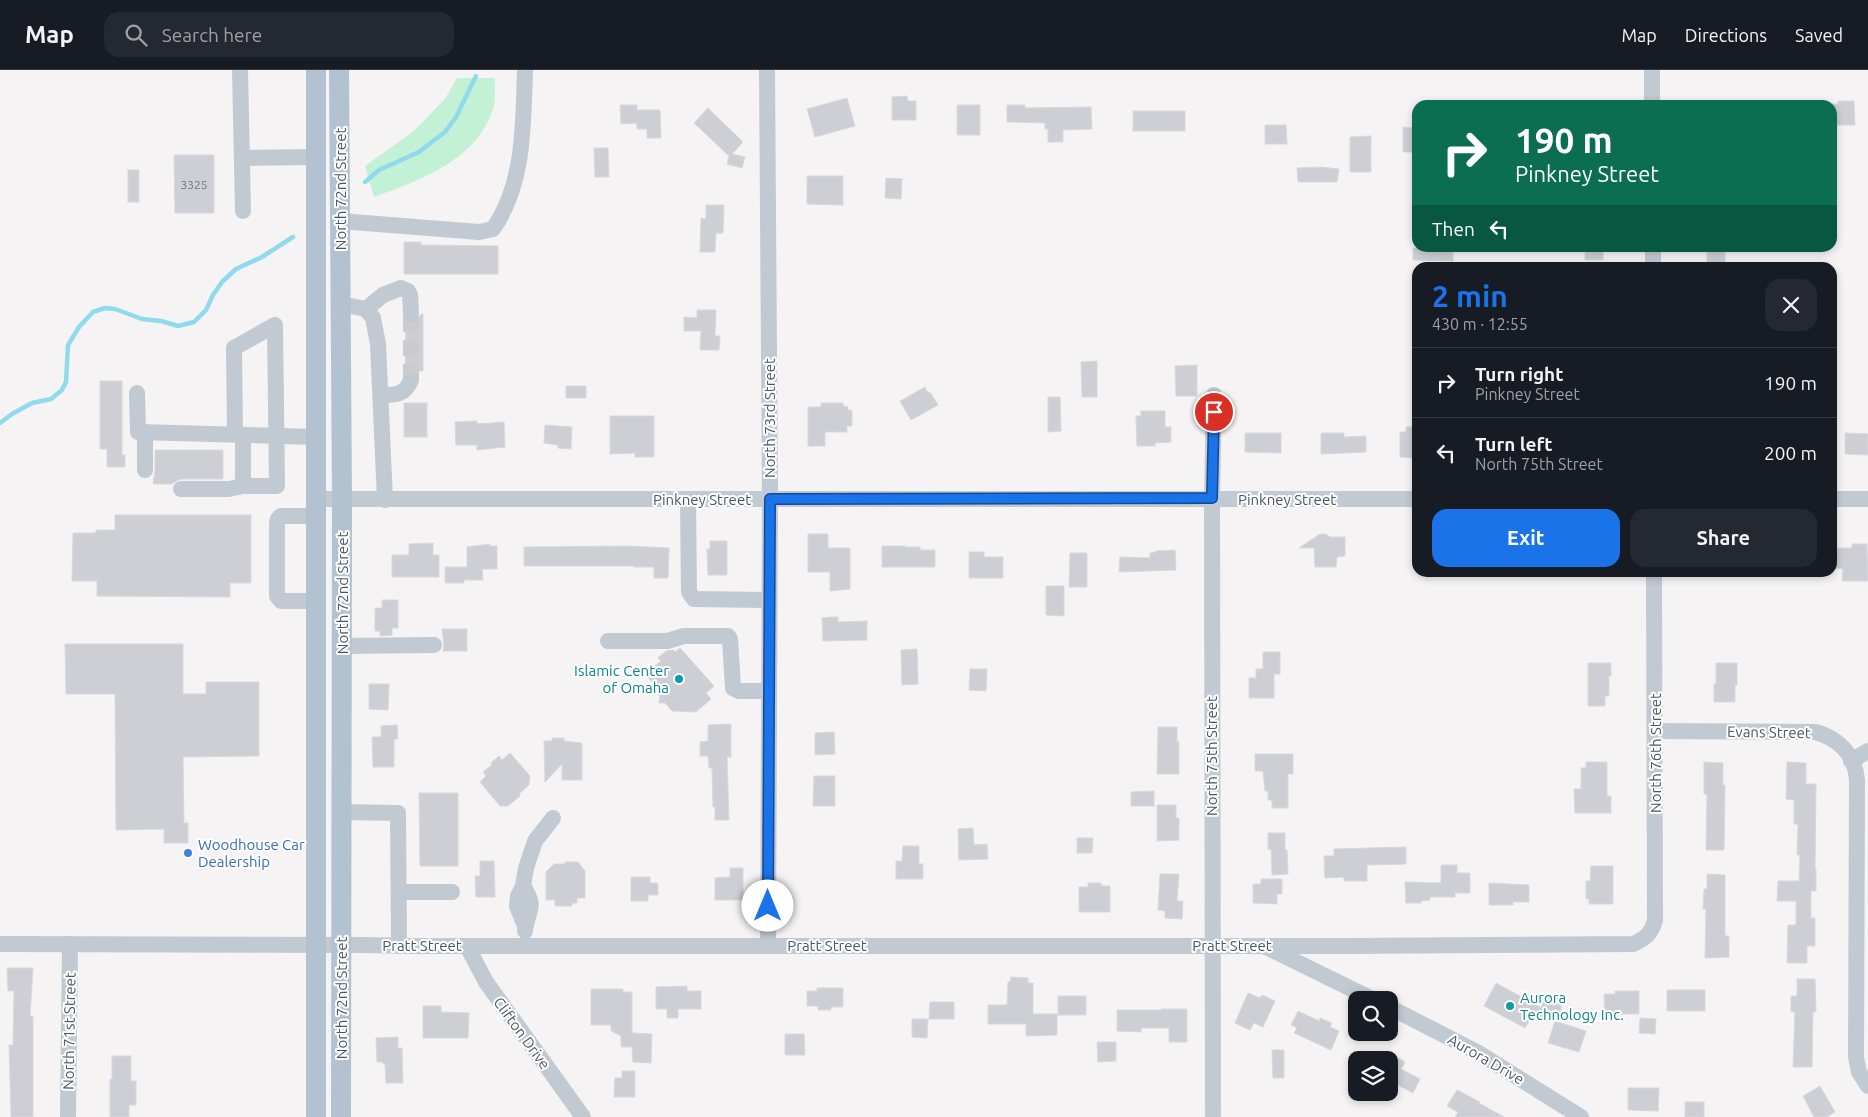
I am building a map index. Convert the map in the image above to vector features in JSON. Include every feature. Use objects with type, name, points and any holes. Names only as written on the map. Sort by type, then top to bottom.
[{"type":"main road","name":"North 72nd Street","points":[[316,70],[316,1117]]},
{"type":"main road","name":"North 72nd Street","points":[[340,70],[342,500],[341,1117]]},
{"type":"street","points":[[240,70],[243,211]]},
{"type":"street","points":[[340,221],[479,232],[493,229],[504,213],[516,180],[523,126],[525,70]]},
{"type":"street","name":"North 73rd Street","points":[[767,70],[770,499],[768,945]]},
{"type":"street","points":[[1652,70],[1652,100]]},
{"type":"street","points":[[242,158],[316,158]]},
{"type":"street","points":[[366,309],[383,295],[400,288],[408,291],[410,295],[411,314]]},
{"type":"street","points":[[341,304],[366,309],[373,318],[378,344],[382,395],[385,500]]},
{"type":"street","points":[[181,489],[277,486],[275,325],[234,348],[242,486]]},
{"type":"street","points":[[382,395],[401,392],[408,388],[411,380]]},
{"type":"street","points":[[137,393],[138,432],[316,437]]},
{"type":"street","name":"North 75th Street","points":[[1212,1117],[1212,498],[1214,395]]},
{"type":"street","points":[[145,432],[145,470]]},
{"type":"street","name":"Pinkney Street","points":[[316,601],[286,602],[281,601],[277,596],[278,519],[281,516],[342,500],[1412,499]]},
{"type":"street","points":[[688,500],[689,592],[694,598],[769,600]]},
{"type":"street","points":[[1837,500],[1868,500]]},
{"type":"street","name":"North 76th Street","points":[[1650,933],[1655,920],[1654,577]]},
{"type":"street","points":[[608,640],[667,641],[684,636],[728,636],[730,639],[733,688],[738,690],[769,691]]},
{"type":"street","points":[[342,646],[434,645]]},
{"type":"street","name":"Evans Street","points":[[1655,731],[1816,732],[1829,736],[1842,744],[1851,761]]},
{"type":"street","points":[[1868,751],[1851,761],[1857,780],[1862,925],[1856,1057],[1863,1081],[1868,1086]]},
{"type":"street","points":[[341,812],[398,813],[399,946]]},
{"type":"street","points":[[523,946],[525,926],[532,908],[531,896],[523,886],[526,868],[535,841],[553,818]]},
{"type":"street","points":[[399,892],[452,892]]},
{"type":"street","name":"Pratt Street","points":[[0,944],[523,946],[1633,944],[1642,941],[1650,933]]},
{"type":"street","name":"North 71st Street","points":[[68,1117],[70,944]]},
{"type":"street","points":[[1262,945],[1356,991]]},
{"type":"street","name":"Clifton Drive","points":[[467,946],[486,982],[583,1117]]},
{"type":"street","name":"Aurora Drive","points":[[1398,1012],[1476,1052],[1581,1117]]},
{"type":"green space","points":[[457,78],[495,78],[494,105],[487,124],[476,140],[446,165],[429,175],[374,197],[365,166],[414,131],[445,99]]},
{"type":"building","points":[[907,96],[908,101],[916,101],[916,120],[892,120],[892,97]]},
{"type":"building","points":[[847,98],[855,126],[815,137],[807,109]]},
{"type":"building","points":[[1838,101],[1854,101],[1855,125],[1837,125]]},
{"type":"building","points":[[620,105],[637,105],[637,110],[660,110],[661,138],[647,138],[647,129],[637,129],[637,123],[621,124]]},
{"type":"building","points":[[957,105],[980,105],[980,135],[957,135]]},
{"type":"building","points":[[1007,105],[1025,105],[1025,108],[1091,107],[1092,129],[1063,130],[1063,142],[1048,142],[1048,129],[1045,129],[1045,123],[1007,122]]},
{"type":"building","points":[[708,108],[743,142],[732,154],[745,157],[742,168],[727,164],[729,156],[694,123]]},
{"type":"building","points":[[1133,111],[1185,111],[1185,131],[1133,131]]},
{"type":"building","points":[[1265,125],[1286,125],[1287,144],[1265,144]]},
{"type":"building","points":[[1403,127],[1412,128],[1412,152],[1403,152]]},
{"type":"building","points":[[1371,136],[1371,172],[1350,172],[1350,137]]},
{"type":"building","points":[[594,148],[608,148],[609,177],[595,177]]},
{"type":"building","points":[[174,155],[214,155],[214,213],[175,213]]},
{"type":"building","points":[[1321,167],[1339,169],[1337,182],[1298,182],[1297,168]]},
{"type":"building","points":[[128,170],[139,170],[139,202],[128,202]]},
{"type":"building","points":[[807,176],[843,176],[843,205],[807,204]]},
{"type":"building","points":[[886,178],[902,179],[901,199],[885,198]]},
{"type":"building","points":[[706,205],[724,205],[723,233],[716,233],[715,252],[700,252],[701,218],[706,219]]},
{"type":"building","points":[[404,242],[421,242],[421,245],[498,246],[498,274],[404,274]]},
{"type":"building","points":[[1413,252],[1453,252],[1453,261],[1413,260]]},
{"type":"building","points":[[1585,252],[1603,252],[1603,260],[1585,260]]},
{"type":"building","points":[[1707,252],[1725,252],[1725,262],[1707,262]]},
{"type":"building","points":[[697,310],[716,310],[715,336],[720,336],[719,350],[700,350],[701,331],[684,331],[684,317],[697,318]]},
{"type":"building","points":[[421,314],[423,314],[423,371],[405,371],[406,322],[416,323]]},
{"type":"building","points":[[1097,361],[1097,397],[1082,397],[1081,362]]},
{"type":"building","points":[[1197,365],[1197,396],[1176,396],[1175,366]]},
{"type":"building","points":[[100,381],[122,381],[122,455],[125,455],[125,467],[107,467],[107,449],[100,449]]},
{"type":"building","points":[[566,386],[586,386],[586,398],[566,398]]},
{"type":"building","points":[[925,387],[938,405],[911,420],[900,401]]},
{"type":"building","points":[[1048,397],[1060,397],[1061,431],[1048,432]]},
{"type":"building","points":[[404,403],[427,403],[427,437],[404,437]]},
{"type":"building","points":[[821,403],[843,403],[843,406],[848,407],[848,410],[852,410],[852,426],[847,426],[847,432],[825,432],[825,446],[808,446],[808,407],[821,407]]},
{"type":"building","points":[[1141,411],[1165,411],[1165,427],[1171,427],[1171,442],[1155,443],[1155,446],[1137,446],[1136,416],[1141,416]]},
{"type":"building","points":[[610,416],[654,416],[654,457],[635,457],[635,453],[610,454]]},
{"type":"building","points":[[477,421],[477,424],[504,422],[505,447],[477,450],[477,445],[456,445],[455,422]]},
{"type":"building","points":[[545,425],[572,427],[571,449],[558,448],[558,445],[544,443]]},
{"type":"building","points":[[1406,427],[1412,427],[1412,458],[1400,457],[1400,432],[1406,432]]},
{"type":"building","points":[[1245,433],[1281,433],[1281,453],[1245,452]]},
{"type":"building","points":[[1321,433],[1344,433],[1344,437],[1366,436],[1366,452],[1321,454]]},
{"type":"building","points":[[1845,433],[1868,434],[1868,455],[1845,454]]},
{"type":"building","points":[[155,450],[223,450],[223,479],[181,479],[172,484],[153,484]]},
{"type":"building","points":[[115,515],[251,515],[251,583],[230,583],[230,597],[97,596],[97,581],[72,581],[73,533],[96,533],[96,530],[115,530]]},
{"type":"building","points":[[808,534],[828,534],[828,548],[850,548],[850,589],[830,591],[830,572],[808,572]]},
{"type":"building","points":[[1320,534],[1326,534],[1330,537],[1345,537],[1345,556],[1337,557],[1336,567],[1315,567],[1314,548],[1299,548]]},
{"type":"building","points":[[710,541],[727,541],[727,575],[708,575],[707,549],[710,549]]},
{"type":"building","points":[[433,543],[433,555],[439,555],[439,577],[392,577],[392,555],[409,555],[409,544]]},
{"type":"building","points":[[490,544],[490,546],[497,546],[497,569],[482,569],[483,580],[445,583],[445,567],[467,567],[467,547]]},
{"type":"building","points":[[1852,544],[1867,544],[1868,581],[1842,581],[1843,568],[1837,569],[1837,548],[1852,548]]},
{"type":"building","points":[[628,546],[669,548],[668,578],[654,578],[654,567],[524,566],[524,547]]},
{"type":"building","points":[[882,546],[920,547],[920,550],[935,550],[935,567],[882,567]]},
{"type":"building","points":[[1175,550],[1176,570],[1119,572],[1120,557],[1150,558],[1150,553],[1156,551]]},
{"type":"building","points":[[969,552],[984,552],[984,557],[1003,557],[1003,578],[969,578]]},
{"type":"building","points":[[1070,553],[1087,553],[1087,587],[1069,587]]},
{"type":"building","points":[[1046,586],[1064,586],[1064,616],[1046,615]]},
{"type":"building","points":[[382,600],[398,600],[398,628],[392,628],[392,635],[380,636],[380,631],[375,631],[375,608],[382,608]]},
{"type":"building","points":[[838,617],[838,622],[867,621],[867,640],[823,641],[822,618]]},
{"type":"building","points":[[442,629],[467,629],[467,651],[443,651]]},
{"type":"building","points":[[65,644],[183,644],[183,694],[206,694],[206,682],[259,682],[259,756],[183,757],[184,823],[188,823],[188,843],[164,843],[164,829],[116,830],[115,694],[66,694]]},
{"type":"building","name":"Islamic Center of Omaha","points":[[680,648],[714,686],[706,693],[711,699],[696,712],[672,711],[665,703],[659,703],[660,697],[651,687],[654,684],[645,674],[661,661],[658,658],[666,651],[673,650],[675,652]]},
{"type":"building","points":[[917,649],[918,684],[902,685],[901,650]]},
{"type":"building","points":[[1263,652],[1280,652],[1280,674],[1274,674],[1274,698],[1249,698],[1249,678],[1256,678],[1256,669],[1263,669]]},
{"type":"building","points":[[1588,663],[1611,663],[1609,696],[1605,696],[1605,706],[1588,706]]},
{"type":"building","points":[[1716,663],[1737,663],[1735,702],[1714,702]]},
{"type":"building","points":[[970,669],[987,669],[986,691],[969,690]]},
{"type":"building","points":[[369,684],[389,684],[388,710],[369,709]]},
{"type":"building","points":[[731,724],[731,757],[727,757],[729,820],[715,820],[712,768],[709,768],[708,756],[700,756],[700,742],[708,741],[708,725]]},
{"type":"building","points":[[397,725],[398,739],[394,739],[394,767],[373,767],[372,737],[381,737],[381,726]]},
{"type":"building","points":[[1158,727],[1177,727],[1179,774],[1157,774]]},
{"type":"building","points":[[834,732],[835,754],[815,755],[815,733]]},
{"type":"building","points":[[552,738],[564,738],[564,741],[582,743],[582,780],[562,780],[562,764],[545,782],[544,741],[552,741]]},
{"type":"building","points":[[510,753],[530,776],[529,785],[508,806],[500,806],[480,782],[486,776],[483,772],[492,765],[491,763],[499,756],[502,760]]},
{"type":"building","points":[[1255,754],[1293,754],[1293,774],[1288,774],[1288,808],[1272,808],[1272,800],[1268,800],[1268,791],[1265,791],[1263,771],[1255,771]]},
{"type":"building","points":[[1586,762],[1607,762],[1607,796],[1611,796],[1611,813],[1575,813],[1574,789],[1581,789],[1581,768],[1586,768]]},
{"type":"building","points":[[1704,762],[1723,763],[1723,785],[1725,785],[1724,850],[1706,850],[1707,794],[1704,794]]},
{"type":"building","points":[[1787,762],[1806,763],[1806,784],[1816,784],[1816,891],[1811,891],[1811,918],[1815,918],[1815,946],[1807,946],[1807,963],[1787,963],[1788,925],[1796,925],[1796,901],[1777,901],[1778,881],[1799,881],[1800,855],[1797,855],[1798,824],[1794,824],[1794,800],[1786,799]]},
{"type":"building","points":[[814,776],[835,776],[835,806],[813,806]]},
{"type":"building","points":[[1154,791],[1154,806],[1131,806],[1131,792]]},
{"type":"building","points":[[419,793],[458,793],[458,866],[420,866]]},
{"type":"building","points":[[1157,805],[1176,805],[1176,818],[1179,818],[1179,840],[1157,841]]},
{"type":"building","points":[[973,828],[974,845],[987,844],[988,859],[959,860],[958,829]]},
{"type":"building","points":[[1268,833],[1285,833],[1288,874],[1272,875],[1271,849],[1268,849]]},
{"type":"building","points":[[1077,838],[1093,838],[1092,853],[1077,853]]},
{"type":"building","points":[[903,846],[919,846],[919,864],[923,864],[923,879],[896,879],[896,861],[902,861]]},
{"type":"building","points":[[1406,847],[1406,864],[1367,865],[1367,881],[1344,881],[1344,877],[1325,878],[1324,856],[1334,856],[1334,849]]},
{"type":"building","points":[[480,861],[494,861],[495,897],[476,897],[475,876],[480,876]]},
{"type":"building","points":[[565,862],[578,862],[585,871],[585,898],[577,898],[577,903],[572,903],[572,906],[555,906],[555,900],[546,900],[546,872],[554,864],[565,864]]},
{"type":"building","points":[[1441,865],[1457,865],[1457,873],[1470,873],[1470,893],[1455,893],[1455,897],[1430,897],[1430,900],[1421,901],[1421,903],[1406,903],[1405,882],[1441,883]]},
{"type":"building","points":[[1591,866],[1613,866],[1613,904],[1589,904],[1589,899],[1586,899],[1586,881],[1590,881]]},
{"type":"building","points":[[730,868],[743,868],[743,900],[715,900],[715,878],[730,877]]},
{"type":"building","points":[[1160,874],[1179,874],[1177,901],[1183,901],[1182,919],[1165,918],[1165,911],[1158,910]]},
{"type":"building","points":[[1707,874],[1725,875],[1725,936],[1729,936],[1729,957],[1705,958],[1706,909],[1703,909],[1704,889],[1707,889]]},
{"type":"building","points":[[631,877],[650,877],[650,883],[658,883],[658,895],[648,895],[648,901],[631,901]]},
{"type":"building","points":[[1261,879],[1282,879],[1282,894],[1277,894],[1277,904],[1253,903],[1253,884],[1261,884]]},
{"type":"building","points":[[1088,883],[1101,883],[1101,886],[1110,886],[1110,912],[1079,912],[1079,887],[1088,887]]},
{"type":"building","points":[[1489,883],[1529,885],[1529,902],[1513,902],[1513,905],[1489,905]]},
{"type":"building","points":[[7,968],[33,968],[30,1016],[33,1016],[33,1117],[11,1117],[9,1045],[13,1045],[14,991],[8,991]]},
{"type":"building","points":[[1011,977],[1028,978],[1028,983],[1033,983],[1033,1014],[1057,1014],[1057,1035],[1026,1036],[1026,1024],[988,1024],[988,1005],[1007,1005],[1008,982],[1010,982]]},
{"type":"building","points":[[1797,979],[1815,979],[1816,1012],[1813,1012],[1812,1067],[1793,1067],[1795,1012],[1791,1012],[1791,996],[1797,996]]},
{"type":"building","name":"Aurora Technology Inc.","points":[[1496,983],[1542,1008],[1541,997],[1561,996],[1561,1018],[1530,1019],[1525,1028],[1484,1006]]},
{"type":"building","points":[[687,986],[687,991],[701,991],[701,1009],[678,1009],[678,1018],[667,1018],[667,1009],[656,1009],[656,987]]},
{"type":"building","points":[[817,988],[843,988],[843,1007],[831,1007],[831,1010],[818,1010],[818,1006],[807,1006],[807,991],[817,991]]},
{"type":"building","points":[[591,989],[623,989],[623,992],[632,992],[632,1033],[652,1034],[651,1063],[633,1062],[632,1047],[621,1047],[621,1036],[611,1031],[611,1025],[591,1025]]},
{"type":"building","points":[[1667,990],[1705,990],[1705,1011],[1667,1011]]},
{"type":"building","points":[[1615,991],[1639,991],[1639,1014],[1605,1014],[1604,994],[1615,994]]},
{"type":"building","points":[[1248,993],[1260,998],[1262,995],[1275,1001],[1263,1027],[1254,1023],[1250,1030],[1235,1023]]},
{"type":"building","points":[[1058,996],[1086,996],[1086,1015],[1058,1015]]},
{"type":"building","points":[[930,1002],[954,1002],[954,1019],[929,1019]]},
{"type":"building","points":[[423,1006],[441,1006],[441,1012],[469,1013],[468,1038],[423,1038]]},
{"type":"building","points":[[1187,1009],[1187,1042],[1169,1042],[1169,1028],[1141,1028],[1141,1032],[1117,1031],[1117,1010]]},
{"type":"building","points":[[1298,1011],[1319,1021],[1320,1018],[1332,1023],[1330,1027],[1339,1031],[1331,1050],[1294,1033],[1297,1028],[1291,1025]]},
{"type":"building","points":[[1640,1018],[1656,1019],[1655,1034],[1639,1033]]},
{"type":"building","points":[[912,1019],[928,1019],[927,1038],[912,1037]]},
{"type":"building","points":[[1555,1021],[1586,1031],[1579,1052],[1548,1043]]},
{"type":"building","points":[[785,1034],[804,1034],[805,1055],[785,1055]]},
{"type":"building","points":[[398,1037],[398,1048],[402,1048],[403,1083],[386,1083],[385,1064],[377,1062],[376,1038]]},
{"type":"building","points":[[1097,1042],[1116,1042],[1116,1061],[1098,1062]]},
{"type":"building","points":[[1272,1050],[1284,1050],[1284,1078],[1273,1078]]},
{"type":"building","points":[[112,1056],[131,1056],[131,1081],[136,1081],[136,1105],[129,1105],[129,1117],[110,1117]]},
{"type":"building","points":[[1398,1058],[1405,1062],[1401,1069],[1420,1079],[1413,1093],[1398,1085]]},
{"type":"building","points":[[622,1071],[635,1071],[635,1097],[614,1097],[615,1078],[622,1078]]},
{"type":"building","points":[[1820,1086],[1835,1112],[1827,1117],[1814,1117],[1803,1096]]},
{"type":"building","points":[[1628,1088],[1659,1088],[1658,1111],[1628,1110]]},
{"type":"building","points":[[1457,1090],[1504,1117],[1455,1117],[1458,1112],[1447,1106]]},
{"type":"building","points":[[1685,1102],[1704,1102],[1704,1117],[1685,1117]]},
{"type":"waterway","points":[[365,182],[379,170],[419,152],[445,132],[456,117],[476,76]]},
{"type":"waterway","points":[[0,423],[32,403],[51,399],[62,390],[66,382],[68,345],[79,327],[93,312],[105,308],[115,309],[142,319],[161,321],[178,326],[194,322],[206,310],[222,282],[236,269],[262,257],[293,237]]},
{"type":"tunnel","points":[[411,314],[411,380]]},
{"type":"place","name":"Islamic Center of Omaha","points":[[679,679]]},
{"type":"place","name":"Woodhouse Car Dealership","points":[[188,853]]},
{"type":"place","name":"Aurora Technology Inc.","points":[[1510,1006]]},
{"type":"route","points":[[768,906],[770,499],[1212,498],[1214,412]]}]
